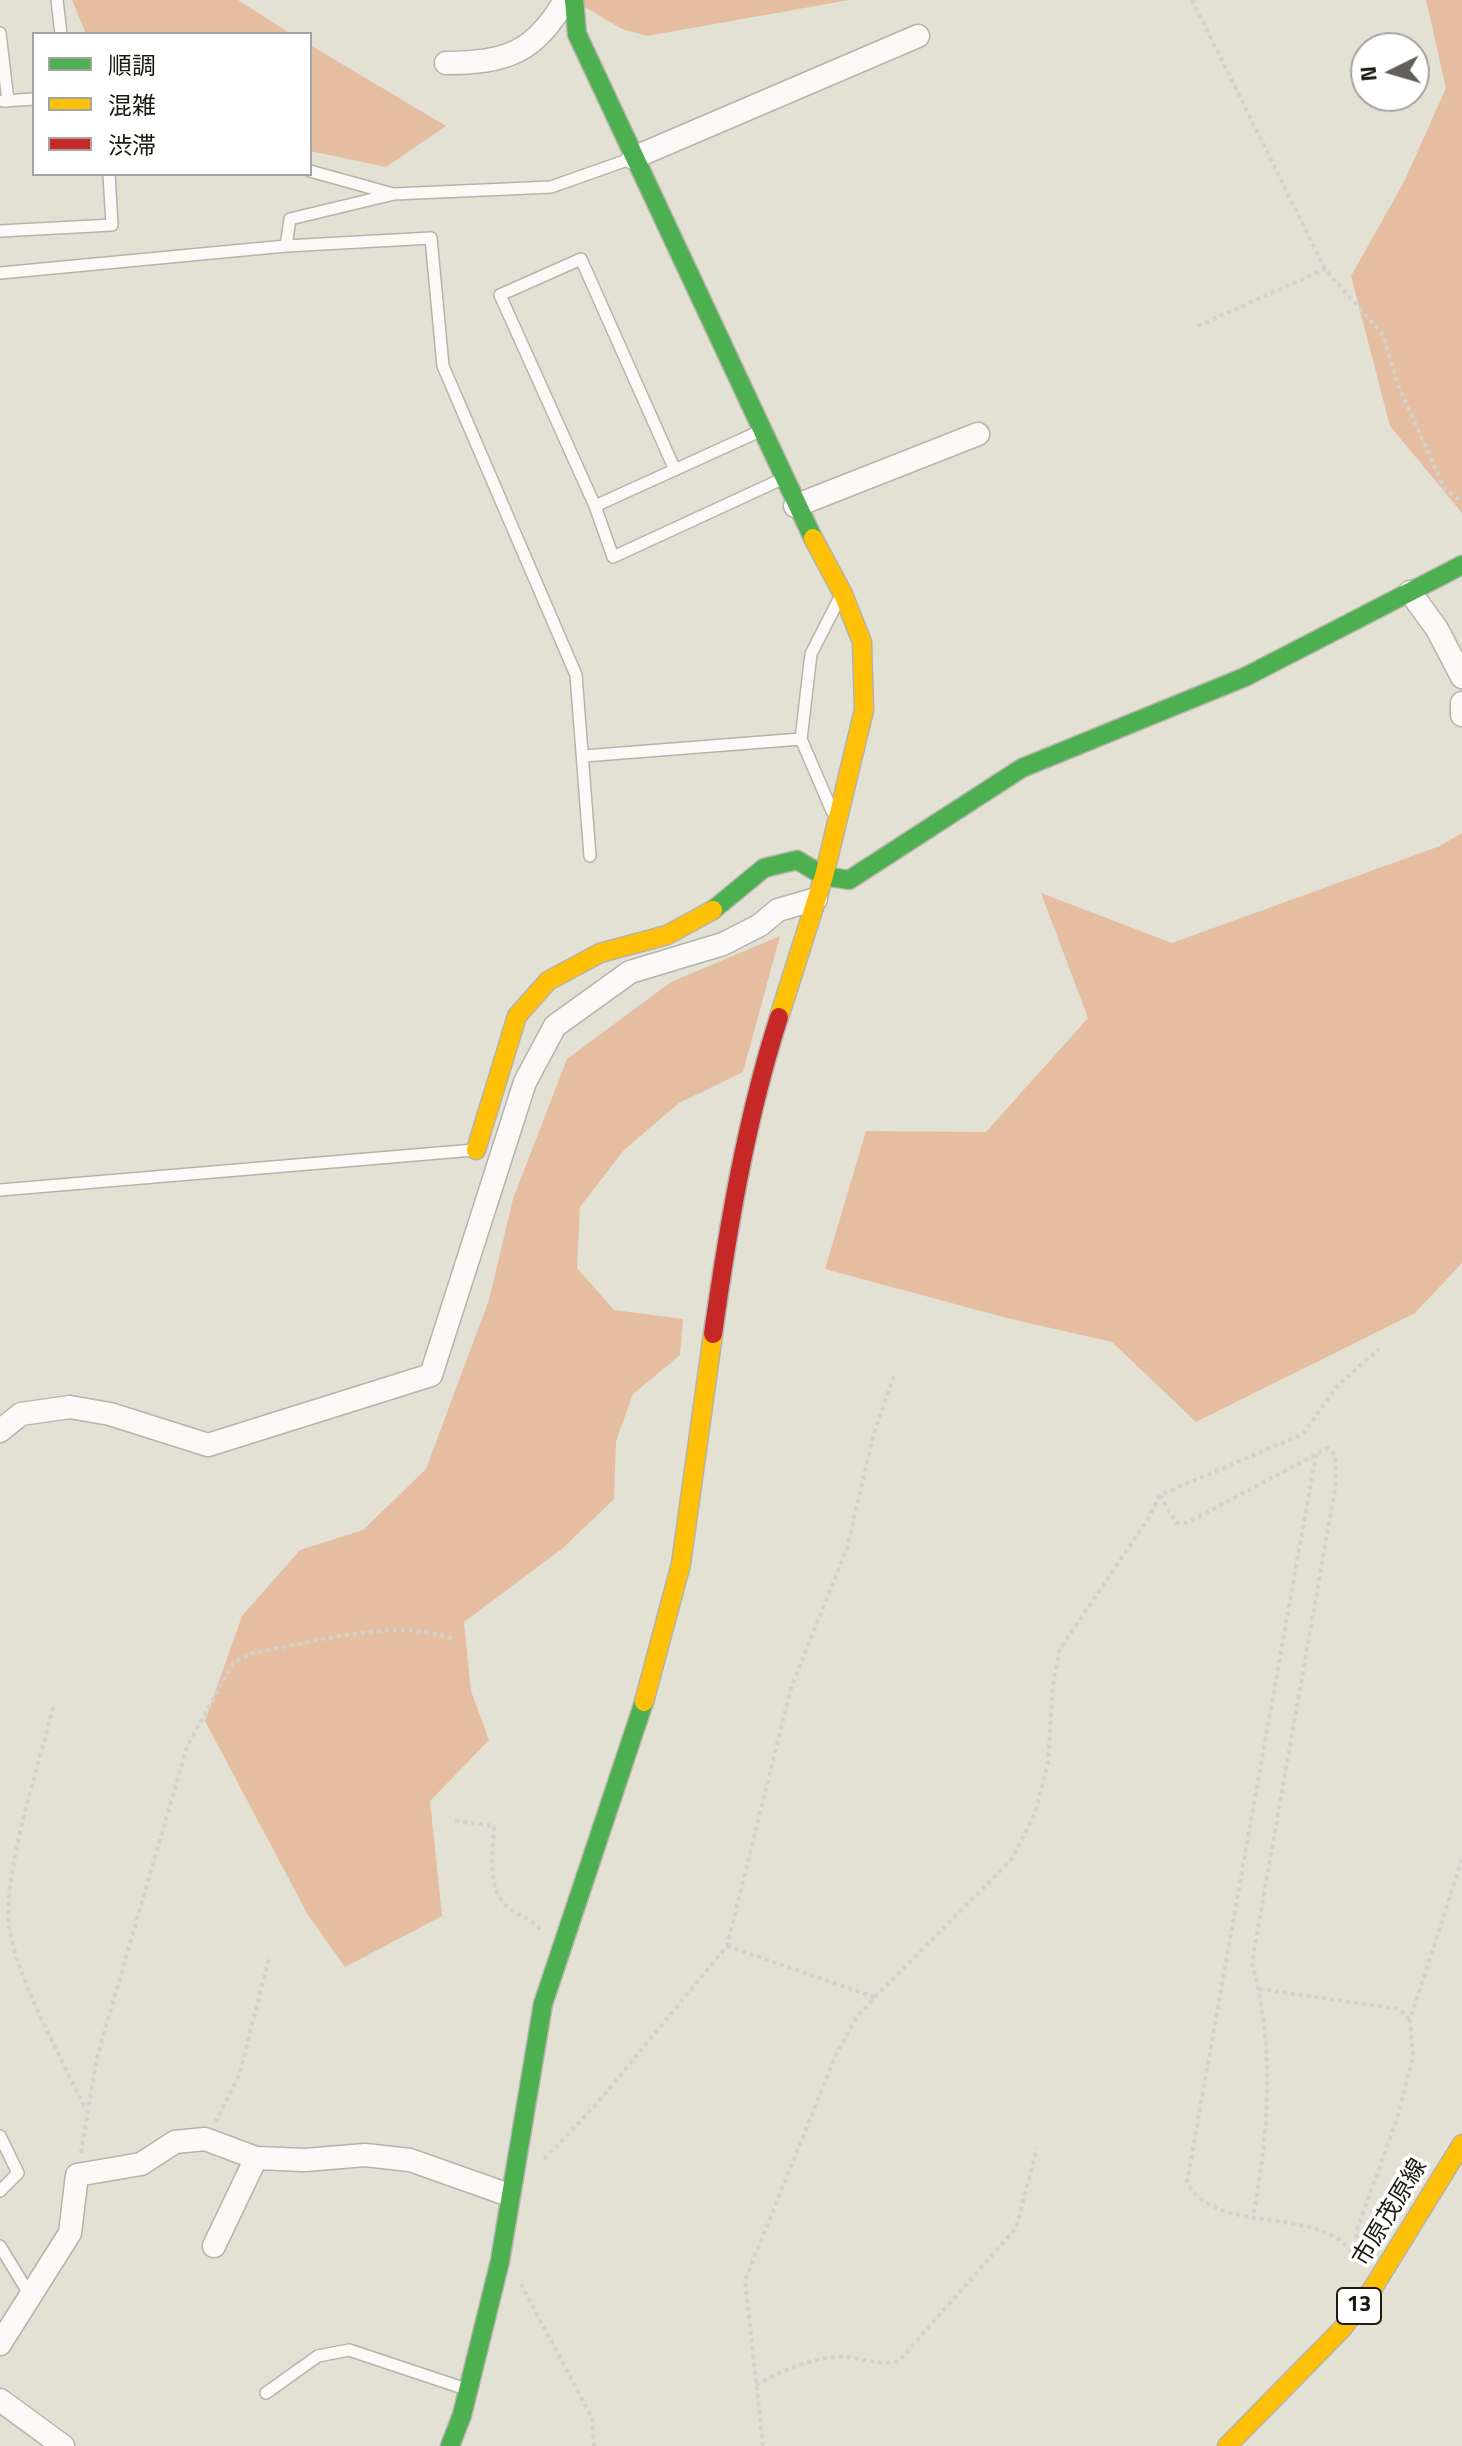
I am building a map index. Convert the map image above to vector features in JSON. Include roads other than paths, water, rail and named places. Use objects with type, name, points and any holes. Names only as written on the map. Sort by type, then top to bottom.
[{"type":"street","points":[[446,63],[502,58],[521,51],[538,39],[565,0]]},
{"type":"street","points":[[450,2446],[468,2390],[500,2261],[543,2004],[641,1714],[681,1564],[724,1258],[760,1077],[824,876],[835,818],[864,710],[862,642],[843,594],[795,506],[633,158],[577,34],[574,0]]},
{"type":"street","points":[[633,158],[918,36]]},
{"type":"street","points":[[795,506],[978,434]]},
{"type":"street","points":[[476,1150],[517,1016],[548,981],[600,953],[667,935],[723,905],[764,868],[797,860],[824,876],[849,880],[1022,768],[1245,677],[1462,565]]},
{"type":"street","points":[[1410,592],[1437,629],[1462,677]]},
{"type":"street","points":[[1462,703],[1462,715]]},
{"type":"street","points":[[0,1431],[21,1414],[70,1407],[110,1414],[208,1445],[431,1375],[525,1082],[555,1026],[630,972],[723,944],[760,925],[778,910],[816,899]]},
{"type":"street","points":[[0,2344],[70,2233],[77,2175],[141,2164],[175,2142],[205,2139],[256,2158],[305,2160],[365,2155],[410,2160],[509,2195]]},
{"type":"street","name":"市原茂原線","points":[[1227,2446],[1315,2360],[1373,2288],[1462,2144]]},
{"type":"street","points":[[214,2246],[256,2158]]},
{"type":"street","points":[[0,2400],[63,2446]]},
{"type":"lane","points":[[57,0],[61,32]]},
{"type":"lane","points":[[0,33],[4,101],[32,99]]},
{"type":"lane","points":[[286,246],[290,219],[394,194],[551,187],[633,158]]},
{"type":"lane","points":[[312,172],[394,194]]},
{"type":"lane","points":[[0,231],[112,225],[109,176]]},
{"type":"lane","points":[[0,273],[286,246],[431,238],[443,366],[576,675],[590,856]]},
{"type":"lane","points":[[675,470],[581,259],[500,295],[595,506],[613,557],[782,479]]},
{"type":"lane","points":[[595,506],[760,431]]},
{"type":"lane","points":[[835,818],[801,739],[811,654],[843,594]]},
{"type":"lane","points":[[584,756],[801,739]]},
{"type":"lane","points":[[0,1190],[476,1150]]},
{"type":"lane","points":[[0,2136],[18,2173],[0,2191]]},
{"type":"lane","points":[[0,2246],[31,2298]]},
{"type":"lane","points":[[266,2393],[318,2356],[349,2350],[468,2390]]}]
